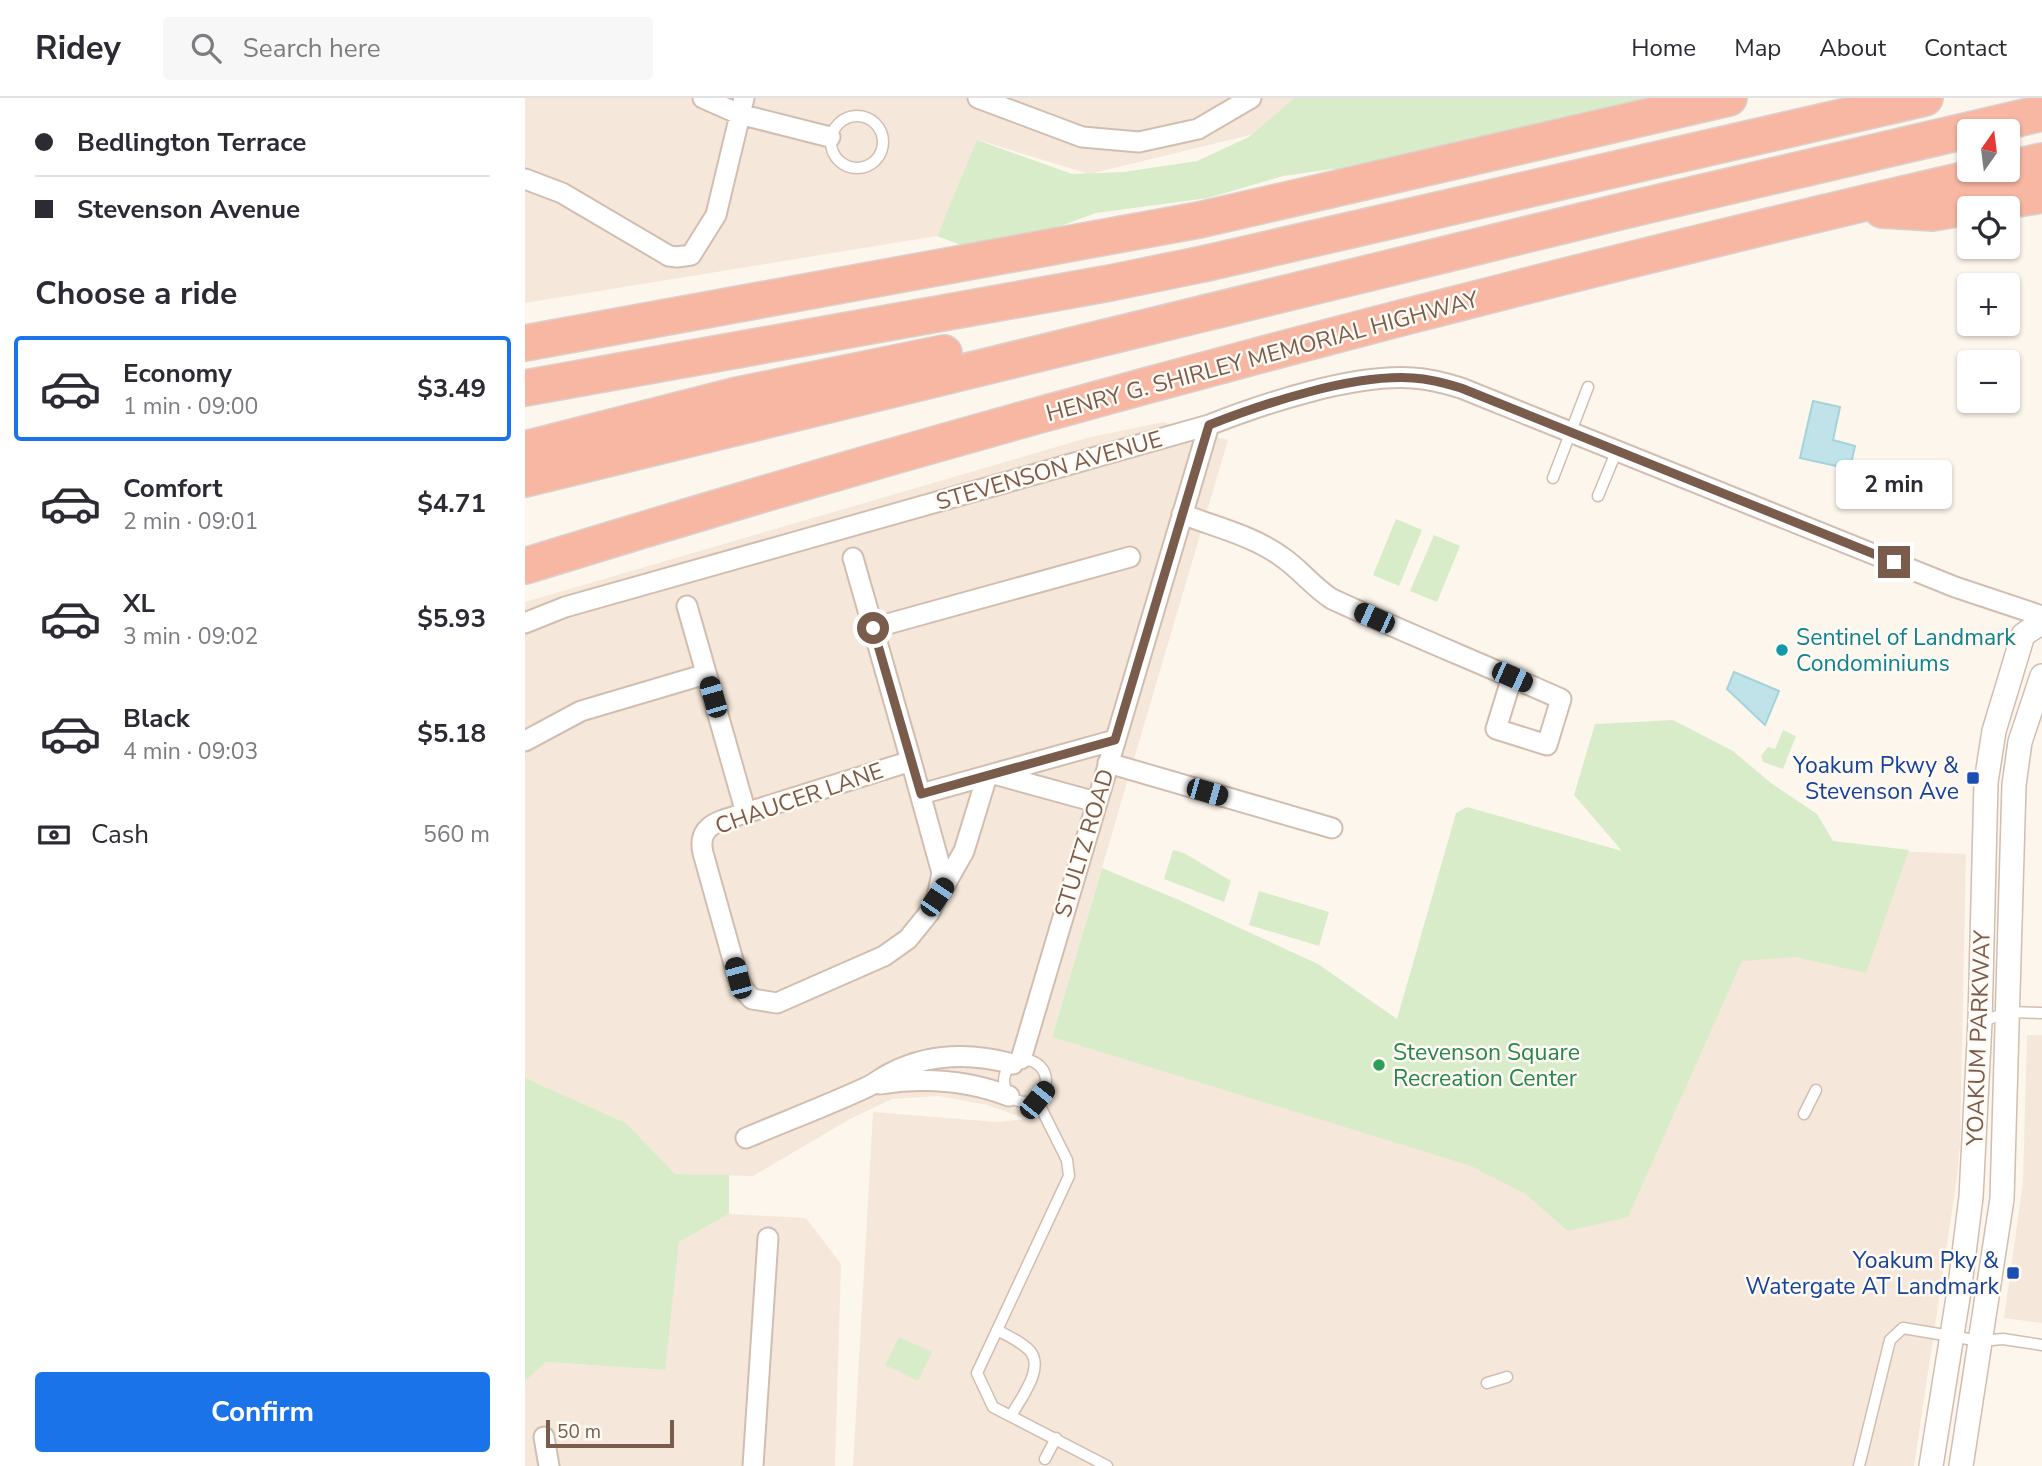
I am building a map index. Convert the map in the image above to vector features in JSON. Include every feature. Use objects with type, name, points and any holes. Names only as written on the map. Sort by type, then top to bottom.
[{"type":"highway","points":[[525,343],[1199,220],[1729,98]]},
{"type":"highway","points":[[525,388],[1190,267],[1925,98]]},
{"type":"highway","points":[[525,479],[1614,213],[2042,113]]},
{"type":"highway","name":"HENRY G. SHIRLEY MEMORIAL HIGHWAY","points":[[2020,166],[2042,161]]},
{"type":"highway","name":"HENRY G. SHIRLEY MEMORIAL HIGHWAY","points":[[525,566],[983,429],[1317,340],[1840,207],[1957,181]]},
{"type":"highway","points":[[1840,207],[1932,213],[2042,195]]},
{"type":"highway","points":[[525,449],[738,395],[851,371],[1045,333],[1131,330]]},
{"type":"street","points":[[703,98],[742,106],[830,137]]},
{"type":"street","points":[[978,98],[1082,137],[1139,142],[1198,129],[1251,98]]},
{"type":"street","points":[[525,179],[562,193],[669,256],[691,255],[716,215],[742,106]]},
{"type":"street","name":"STEVENSON AVENUE","points":[[525,623],[565,607],[1209,425],[1262,406],[1329,388],[1382,378],[1413,378],[1461,388],[1955,587],[2042,616]]},
{"type":"street","name":"STULTZ ROAD","points":[[1017,1061],[1209,425]]},
{"type":"street","points":[[1182,514],[1271,549],[1332,599],[1512,677]]},
{"type":"street","points":[[873,628],[1130,557]]},
{"type":"street","points":[[853,558],[912,761]]},
{"type":"street","points":[[687,606],[746,813]]},
{"type":"street","name":"YOAKUM PARKWAY","points":[[1931,1466],[1971,1197],[1988,769],[1994,731],[2023,635],[2042,622]]},
{"type":"street","points":[[525,741],[582,710],[706,674]]},
{"type":"street","name":"YOAKUM PARKWAY","points":[[1961,1466],[2002,1199],[2014,785],[2019,742],[2042,676]]},
{"type":"street","points":[[921,794],[1115,740]]},
{"type":"street","name":"CHAUCER LANE","points":[[912,761],[921,794],[942,873],[937,897],[917,929],[884,956],[777,1003],[752,999],[738,978],[703,853],[703,832],[715,823],[912,761]]},
{"type":"street","points":[[1108,763],[1332,828]]},
{"type":"street","points":[[990,775],[1096,802]]},
{"type":"street","points":[[937,897],[964,851],[990,775]]},
{"type":"street","points":[[746,1138],[869,1087],[900,1069],[932,1058],[953,1056],[1017,1061]]},
{"type":"street","points":[[869,1087],[907,1081],[934,1081],[978,1085],[1009,1096]]},
{"type":"street","points":[[753,1466],[768,1238]]},
{"type":"street","points":[[544,1437],[549,1466]]},
{"type":"lane","points":[[856,115],[874,121],[883,137],[880,155],[866,167],[848,167],[833,155],[830,137],[839,121],[856,115]]},
{"type":"lane","points":[[1553,478],[1573,432],[1588,387]]},
{"type":"lane","points":[[1598,496],[1617,450]]},
{"type":"lane","points":[[1980,1022],[2008,1012],[2042,1013]]},
{"type":"lane","points":[[1017,1061],[1036,1061],[1046,1073],[1046,1088],[1037,1100],[1022,1103],[1009,1096],[1003,1081],[1008,1067],[1017,1061]]},
{"type":"lane","points":[[1804,1114],[1816,1090]]},
{"type":"lane","points":[[1037,1100],[1067,1160],[1069,1176],[977,1373],[993,1407],[1107,1466]]},
{"type":"lane","points":[[1851,1466],[1859,1462],[1890,1340],[1903,1328],[1980,1341],[2003,1339],[2042,1345]]},
{"type":"lane","points":[[997,1330],[1029,1350],[1035,1363],[1034,1374],[1011,1416]]},
{"type":"lane","points":[[1487,1383],[1507,1377]]},
{"type":"lane","points":[[1045,1460],[1056,1438]]},
{"type":"shaded area","points":[[525,98],[1380,98],[1374,105],[1089,174],[978,140],[937,236],[525,303]]},
{"type":"shaded area","points":[[1163,422],[1228,440],[1052,1037],[1617,1208],[1769,846],[1966,854],[1960,1144],[1914,1466],[853,1466],[873,1112],[997,1122],[1027,1119],[987,1105],[939,1096],[892,1099],[850,1119],[753,1176],[675,1174],[626,1123],[525,1078],[525,602],[1087,438]]},
{"type":"shaded area","points":[[2027,1035],[2042,1035],[2042,1323],[2004,1318],[2023,1182]]},
{"type":"shaded area","points":[[729,1214],[806,1218],[841,1264],[835,1466],[525,1466],[525,1381],[546,1362],[664,1370],[679,1242]]},
{"type":"green space","points":[[1295,98],[1725,98],[1421,172],[1332,169],[1283,176],[1208,198],[1096,213],[985,254],[937,236],[977,140],[1072,174],[1124,172],[1197,161],[1249,137]]},
{"type":"green space","points":[[1396,519],[1422,530],[1399,586],[1373,575]]},
{"type":"green space","points":[[1434,535],[1460,546],[1437,602],[1410,591]]},
{"type":"green space","points":[[1673,720],[1733,751],[1771,783],[1817,814],[1833,841],[1909,850],[1866,973],[1795,957],[1742,961],[1628,1217],[1568,1231],[1524,1193],[1471,1166],[1052,1037],[1102,868],[1318,964],[1397,1019],[1456,813],[1467,807],[1622,851],[1574,795],[1595,724]]},
{"type":"green space","points":[[1783,730],[1796,736],[1783,769],[1763,762],[1761,756],[1768,747],[1775,749]]},
{"type":"green space","points":[[1173,850],[1184,853],[1231,881],[1224,902],[1164,879]]},
{"type":"green space","points":[[1259,891],[1329,912],[1319,946],[1249,925]]},
{"type":"green space","points":[[525,1078],[626,1123],[675,1174],[729,1175],[729,1214],[679,1242],[665,1370],[546,1362],[525,1381]]},
{"type":"green space","points":[[899,1337],[932,1352],[918,1381],[885,1365]]},
{"type":"water","points":[[1813,401],[1840,407],[1833,440],[1855,446],[1850,469],[1800,458]]},
{"type":"water","points":[[1734,672],[1779,691],[1765,725],[1727,689]]},
{"type":"place","name":"Sentinel of Landmark Condominiums","points":[[1782,650]]},
{"type":"place","name":"Yoakum Pkwy & Stevenson Ave","points":[[1973,778]]},
{"type":"place","name":"Stevenson Square Recreation Center","points":[[1379,1065]]},
{"type":"place","name":"Yoakum Pky & Watergate AT Landmark","points":[[2013,1273]]},
{"type":"route","points":[[873,628],[921,794],[1115,740],[1209,425],[1287,399],[1382,378],[1435,381],[1498,401],[1894,562]]}]
